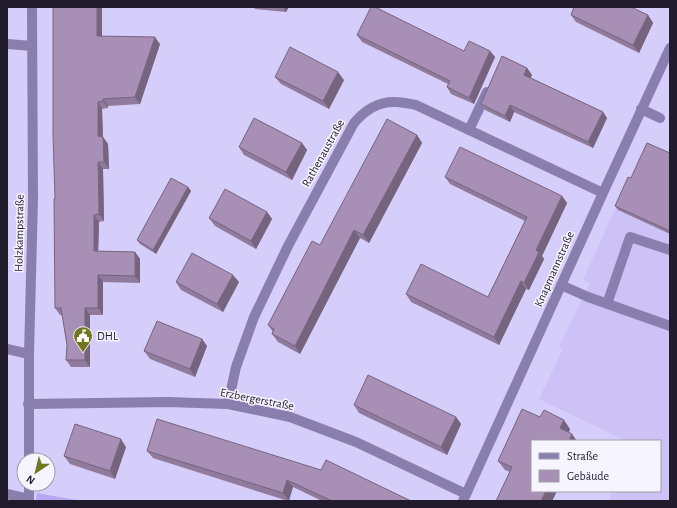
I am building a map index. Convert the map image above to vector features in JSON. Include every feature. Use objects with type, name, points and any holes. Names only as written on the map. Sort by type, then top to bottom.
[{"type":"street","name":"Holzkampstraße","points":[[29,452],[28,404],[33,198],[32,7]]},
{"type":"street","points":[[7,44],[32,46]]},
{"type":"street","name":"Knapmannstraße","points":[[464,498],[670,48]]},
{"type":"street","points":[[469,130],[491,82]]},
{"type":"street","name":"Rathenaustraße","points":[[228,404],[236,367],[254,317],[288,246],[354,123],[370,108],[384,103],[397,102],[416,105],[603,193]]},
{"type":"street","points":[[641,109],[660,118]]},
{"type":"street","points":[[607,304],[630,237],[670,250]]},
{"type":"street","points":[[561,285],[588,297],[670,326]]},
{"type":"street","points":[[7,349],[29,354]]},
{"type":"street","name":"Erzbergerstraße","points":[[28,404],[168,402],[228,404],[290,417],[349,439],[464,498]]},
{"type":"street","points":[[7,494],[29,500]]},
{"type":"shaded area","points":[[646,142],[670,153],[670,501],[609,501],[612,492],[661,492],[661,440],[624,440],[539,399],[563,349],[559,347],[590,283],[583,280]]},
{"type":"shaded area","points":[[37,493],[82,501],[36,501]]},
{"type":"building","points":[[53,7],[97,7],[97,36],[155,37],[135,97],[103,99],[103,101],[98,102],[98,136],[103,137],[104,162],[98,162],[99,214],[94,215],[94,251],[135,252],[135,276],[98,275],[98,308],[85,308],[85,360],[66,360],[67,345],[61,308],[55,308]]},
{"type":"building","points":[[371,7],[375,7],[464,51],[469,41],[490,51],[469,98],[447,87],[450,81],[357,35]]},
{"type":"building","points":[[574,7],[631,7],[648,15],[633,45],[571,15]]},
{"type":"building","points":[[290,47],[338,72],[323,101],[275,77]]},
{"type":"building","points":[[502,56],[527,68],[524,75],[603,112],[588,142],[510,105],[505,116],[481,104]]},
{"type":"building","points":[[254,118],[302,143],[286,172],[239,147]]},
{"type":"building","points":[[387,119],[417,135],[363,235],[354,230],[295,346],[272,334],[274,329],[268,325],[312,241],[320,245]]},
{"type":"building","points":[[647,143],[670,153],[670,231],[615,206],[628,177],[631,178]]},
{"type":"building","points":[[460,147],[562,196],[536,250],[539,252],[524,283],[521,281],[494,337],[406,294],[421,264],[488,297],[527,217],[445,177]]},
{"type":"building","points":[[171,178],[188,187],[153,250],[137,240]]},
{"type":"building","points":[[225,189],[267,212],[251,241],[209,218]]},
{"type":"building","points":[[192,253],[233,275],[217,304],[176,282]]},
{"type":"building","points":[[157,321],[202,339],[190,369],[144,351]]},
{"type":"building","points":[[368,375],[456,417],[441,447],[354,405]]},
{"type":"building","points":[[522,409],[540,417],[544,410],[564,420],[560,428],[572,434],[569,440],[531,440],[531,492],[546,492],[541,501],[496,501],[512,467],[498,461]]},
{"type":"building","points":[[157,419],[321,470],[326,460],[411,501],[332,501],[287,480],[283,493],[147,451]]},
{"type":"building","points":[[75,424],[121,439],[110,471],[64,456]]},
{"type":"place","name":"DHL","points":[[83,353]]}]
